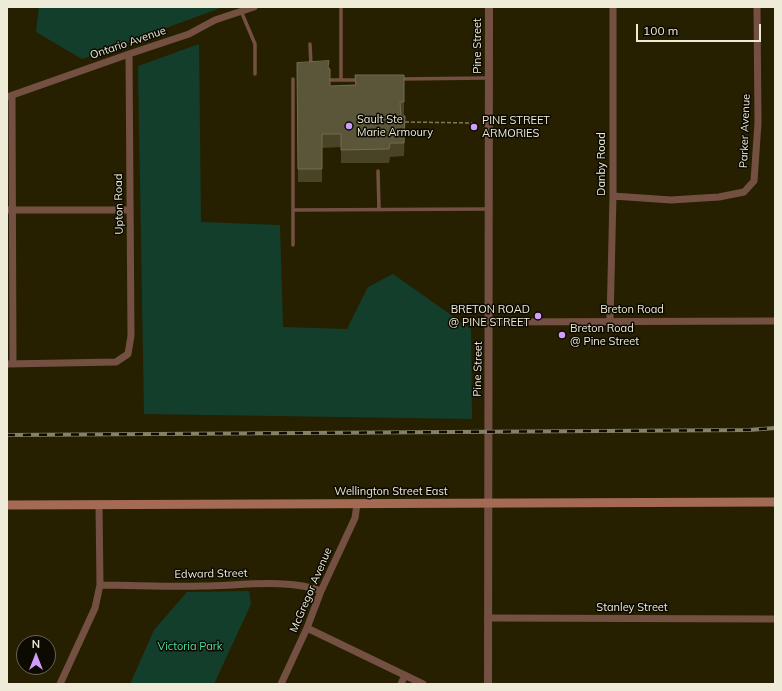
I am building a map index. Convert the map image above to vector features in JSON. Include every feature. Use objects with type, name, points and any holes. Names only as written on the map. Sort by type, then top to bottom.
[{"type":"main road","name":"Wellington Street East","points":[[7,505],[775,502]]},
{"type":"street","name":"Ontario Avenue","points":[[10,96],[189,34],[215,20],[254,7]]},
{"type":"street","name":"Pine Street","points":[[488,684],[490,322],[489,7]]},
{"type":"street","name":"Danby Road","points":[[610,321],[613,196],[613,7]]},
{"type":"street","name":"Parker Avenue","points":[[613,196],[671,200],[719,198],[744,192],[754,181],[758,123],[757,7]]},
{"type":"street","name":"Upton Road","points":[[10,364],[116,362],[128,354],[132,336],[129,54]]},
{"type":"street","points":[[10,96],[10,364]]},
{"type":"street","points":[[10,210],[130,210]]},
{"type":"street","name":"Breton Road","points":[[490,322],[775,321]]},
{"type":"street","name":"McGregor Avenue","points":[[280,684],[307,628],[320,590],[355,518],[357,504]]},
{"type":"street","points":[[60,684],[95,608],[100,585],[99,505]]},
{"type":"street","name":"Edward Street","points":[[100,585],[200,586],[271,584],[309,586],[320,590]]},
{"type":"street","name":"Stanley Street","points":[[488,618],[775,619]]},
{"type":"street","points":[[307,628],[423,684]]},
{"type":"street","points":[[401,684],[405,675]]},
{"type":"lane","points":[[341,7],[341,80]]},
{"type":"lane","points":[[242,11],[255,44],[255,74]]},
{"type":"lane","points":[[310,44],[310,73]]},
{"type":"lane","points":[[395,79],[489,78]]},
{"type":"lane","points":[[293,79],[293,245]]},
{"type":"lane","points":[[331,80],[364,80]]},
{"type":"lane","points":[[378,172],[379,210]]},
{"type":"lane","points":[[293,210],[489,209]]},
{"type":"path","points":[[401,122],[473,123]]},
{"type":"green space","points":[[39,7],[223,7],[82,59],[36,32]]},
{"type":"green space","points":[[199,44],[201,222],[280,225],[283,327],[347,329],[368,287],[393,274],[471,329],[472,419],[144,414],[138,66]]},
{"type":"green space","name":"Victoria Park","points":[[249,591],[251,604],[214,684],[130,684],[154,630],[187,592]]},
{"type":"building","name":"Sault Ste Marie Armoury","points":[[329,61],[328,67],[330,69],[330,86],[356,85],[355,75],[404,75],[404,102],[400,102],[401,116],[405,116],[404,143],[390,143],[389,149],[341,150],[341,134],[322,134],[322,169],[298,169],[297,63]]},
{"type":"railway","points":[[7,435],[749,430],[775,428]]},
{"type":"place","name":"Sault Ste Marie Armoury","points":[[349,126]]},
{"type":"place","name":"PINE STREET ARMORIES","points":[[474,127]]},
{"type":"place","name":"BRETON ROAD @ PINE STREET","points":[[538,316]]},
{"type":"place","name":"Breton Road @ Pine Street","points":[[562,335]]}]
